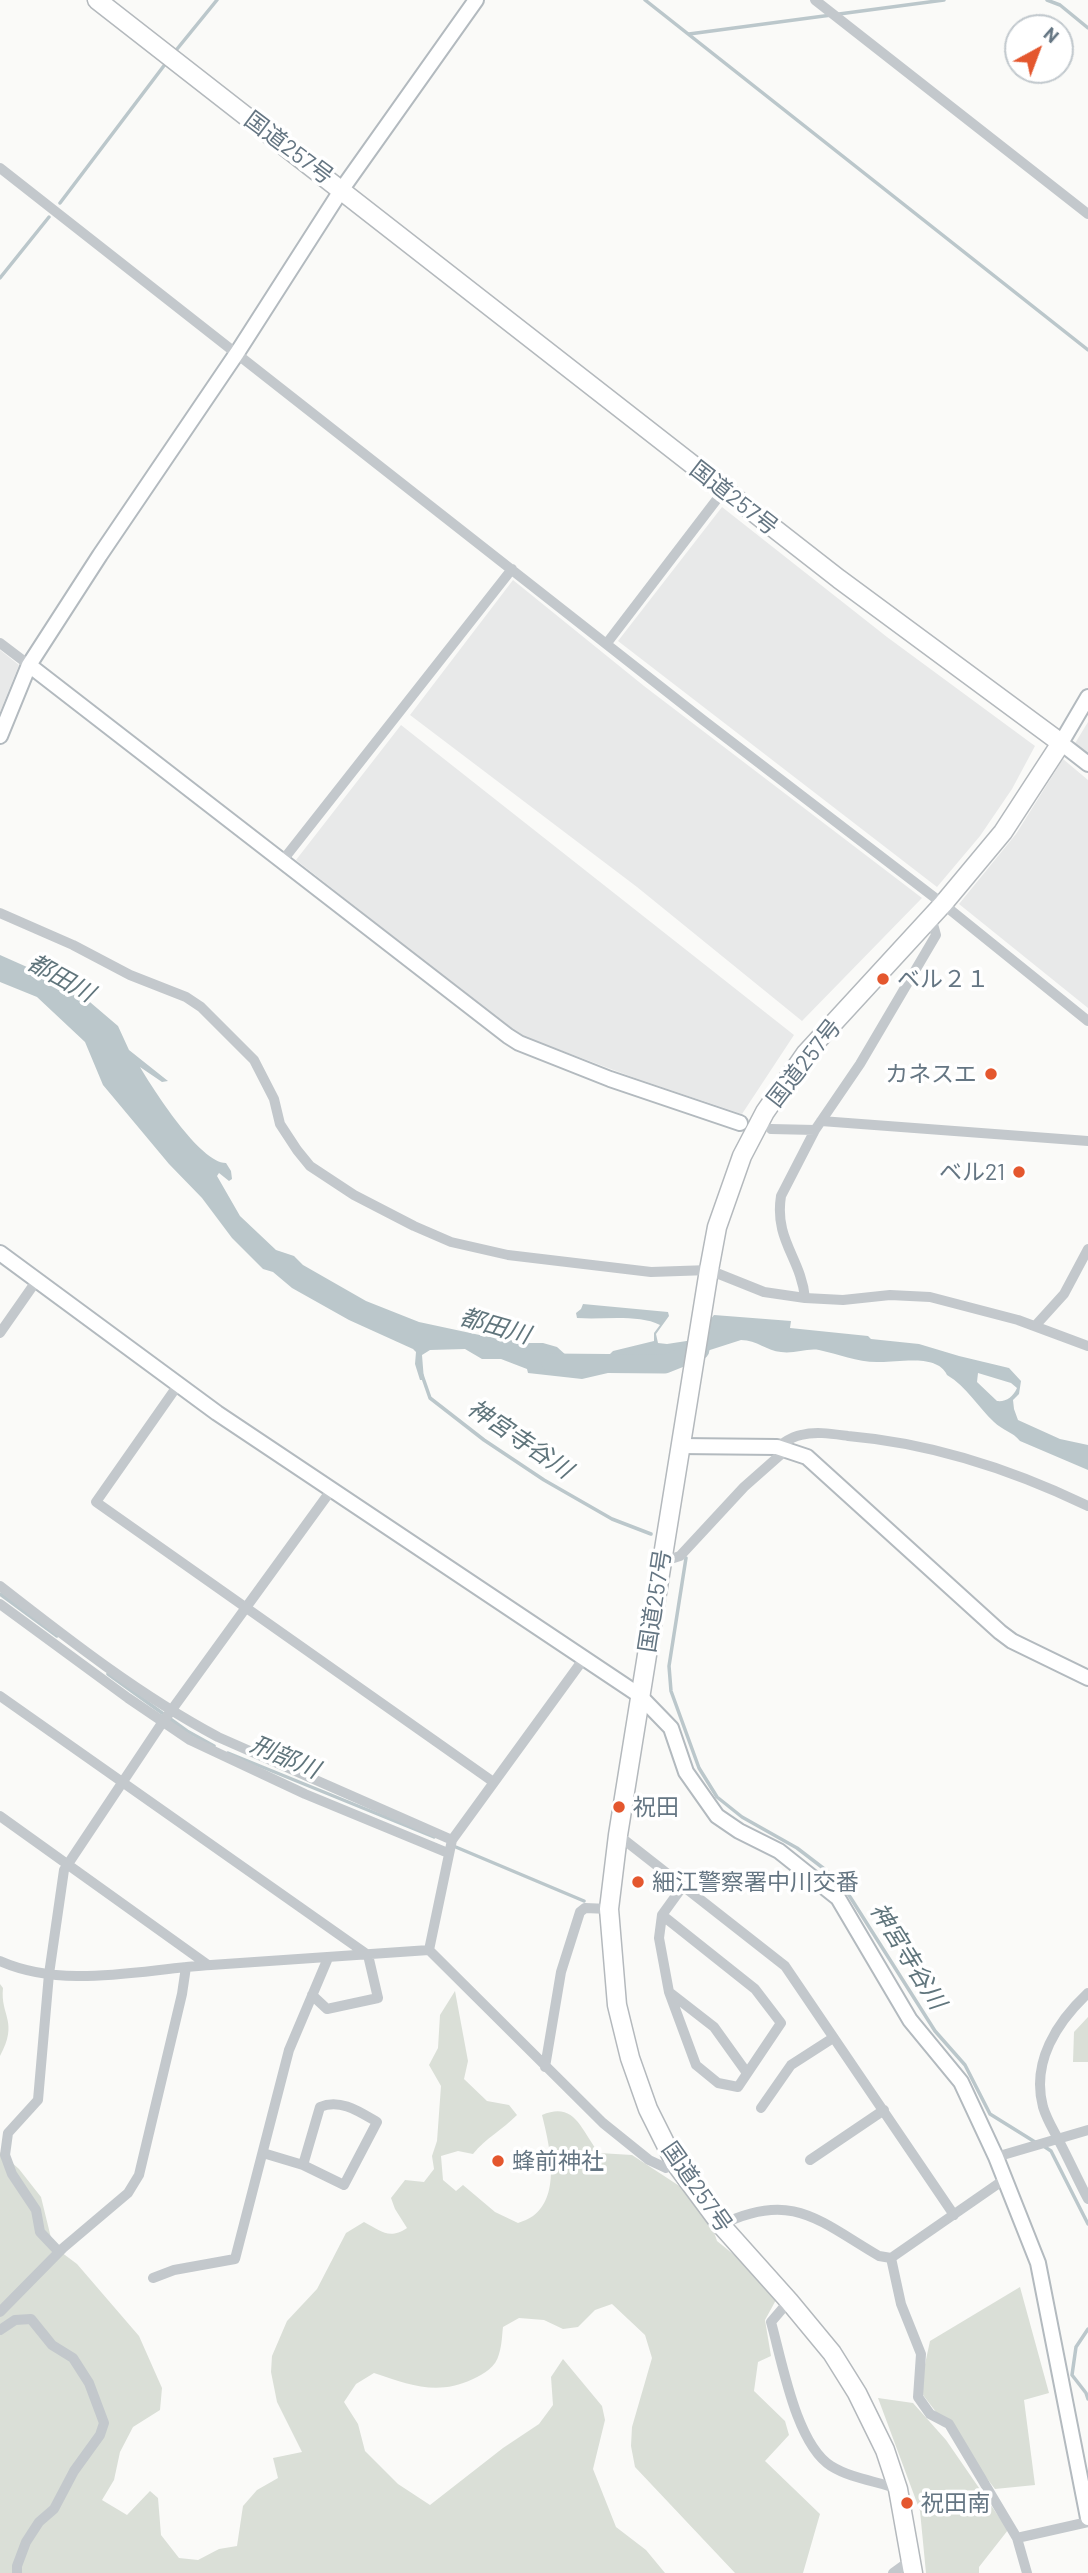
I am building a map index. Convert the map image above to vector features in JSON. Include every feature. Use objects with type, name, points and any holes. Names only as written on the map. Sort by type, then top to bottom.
[{"type":"highway","name":"国道257号","points":[[97,0],[839,579],[1061,743],[1003,832],[937,911],[806,1053],[765,1112],[742,1156],[718,1227],[708,1273],[639,1695],[609,1909],[617,2005],[629,2058],[649,2109],[675,2163],[722,2225],[832,2353],[857,2393],[885,2450],[898,2490],[912,2567]]},
{"type":"street","points":[[0,736],[29,665],[100,555],[237,353],[342,189],[476,0]]},
{"type":"street","points":[[815,0],[1088,214]]},
{"type":"street","points":[[0,168],[607,643],[937,911],[1088,1021]]},
{"type":"street","points":[[607,643],[724,490]]},
{"type":"street","points":[[283,860],[512,569]]},
{"type":"street","points":[[0,643],[519,1043],[610,1079],[740,1123]]},
{"type":"street","points":[[1088,697],[1061,743],[1088,764]]},
{"type":"street","points":[[805,1298],[803,1281],[784,1240],[779,1221],[781,1196],[818,1126],[860,1065],[936,935],[937,911]]},
{"type":"street","points":[[0,913],[130,975],[186,997],[201,1007],[254,1060],[274,1099],[280,1124],[310,1166],[382,1211],[451,1241],[508,1255],[650,1272],[708,1273],[764,1292],[805,1298],[843,1300],[890,1295],[930,1297],[971,1306],[1088,1346]]},
{"type":"street","points":[[771,1129],[818,1126],[1088,1141]]},
{"type":"street","points":[[1035,1326],[1064,1294],[1088,1249]]},
{"type":"street","points":[[0,1253],[178,1385],[639,1695],[671,1728],[686,1772],[717,1816],[779,1851],[838,1898],[910,2020],[961,2082],[996,2157],[1038,2263],[1083,2471],[1088,2520],[1017,2538]]},
{"type":"street","points":[[0,1333],[37,1280]]},
{"type":"street","points":[[178,1385],[96,1502],[492,1781]]},
{"type":"street","points":[[661,1562],[680,1556],[782,1448],[798,1435],[817,1433],[890,1439],[940,1450],[1055,1490],[1088,1506]]},
{"type":"street","points":[[680,1446],[782,1448],[807,1457],[1000,1632],[1012,1641],[1088,1678]]},
{"type":"street","points":[[59,2252],[40,2232],[36,2210],[12,2174],[5,2155],[8,2133],[38,2100],[49,1974],[64,1870],[168,1716],[332,1489]]},
{"type":"street","points":[[0,1586],[168,1716],[190,1740],[223,1757],[451,1845]]},
{"type":"street","points":[[0,1604],[168,1716],[451,1845]]},
{"type":"street","points":[[429,1950],[451,1845],[492,1781],[584,1657]]},
{"type":"street","points":[[0,1696],[368,1955],[377,1998],[327,2009],[312,1995]]},
{"type":"street","points":[[0,1815],[208,1965]]},
{"type":"street","points":[[618,1836],[785,1966],[954,2215]]},
{"type":"street","points":[[662,1915],[755,1989],[781,2024],[738,2087],[718,2083],[696,2065],[669,1992],[659,1938],[662,1915],[683,1886]]},
{"type":"street","points":[[545,2067],[562,1972],[580,1912],[585,1908],[609,1909]]},
{"type":"street","points":[[0,1961],[22,1970],[70,1977],[429,1950],[603,2123],[649,2160],[666,2168],[675,2163]]},
{"type":"street","points":[[153,2278],[174,2270],[235,2259],[289,2050],[328,1958]]},
{"type":"street","points":[[0,2312],[59,2252],[128,2193],[139,2175],[186,1967]]},
{"type":"street","points":[[669,1992],[715,2027],[747,2073]]},
{"type":"street","points":[[1088,1993],[1057,2027],[1042,2062],[1040,2088],[1042,2105],[1054,2141],[1088,2199]]},
{"type":"street","points":[[761,2108],[791,2065],[833,2038]]},
{"type":"street","points":[[263,2153],[303,2165],[344,2185],[377,2122],[354,2108],[330,2103],[320,2107],[303,2165]]},
{"type":"street","points":[[810,2160],[884,2110]]},
{"type":"street","points":[[996,2157],[1088,2130]]},
{"type":"street","points":[[722,2225],[759,2210],[794,2210],[879,2256],[891,2258],[1005,2179]]},
{"type":"street","points":[[891,2258],[901,2304],[921,2354],[918,2398],[930,2414],[949,2424],[1017,2538],[1027,2573]]},
{"type":"street","points":[[789,2301],[771,2322],[799,2425],[828,2465],[898,2490]]},
{"type":"street","points":[[0,2330],[15,2320],[31,2319],[52,2344],[73,2358],[89,2382],[104,2423],[100,2435],[74,2471],[54,2509],[39,2522],[26,2542],[17,2573]]},
{"type":"street","points":[[893,2573],[912,2567]]},
{"type":"shaded area","points":[[722,507],[887,637],[1035,746],[1012,789],[980,836],[937,887],[618,641]]},
{"type":"shaded area","points":[[513,580],[644,686],[922,898],[802,1021],[637,887],[410,715]]},
{"type":"shaded area","points":[[0,650],[19,665],[0,712]]},
{"type":"shaded area","points":[[1088,722],[1088,755],[1074,745]]},
{"type":"shaded area","points":[[401,725],[794,1035],[742,1114],[517,1034],[296,860]]},
{"type":"shaded area","points":[[1063,759],[1088,780],[1088,1008],[959,904],[1016,834]]},
{"type":"shaded area","points":[[0,955],[45,975],[84,997],[118,1026],[129,1050],[168,1081],[162,1082],[140,1067],[178,1123],[203,1151],[215,1160],[226,1163],[232,1179],[229,1181],[219,1173],[217,1176],[240,1216],[276,1250],[294,1256],[303,1265],[366,1301],[419,1322],[489,1337],[502,1337],[520,1343],[543,1343],[557,1347],[577,1365],[609,1355],[613,1351],[654,1341],[654,1333],[660,1325],[631,1318],[577,1318],[576,1313],[583,1304],[668,1312],[669,1316],[656,1334],[658,1343],[693,1340],[714,1315],[791,1321],[790,1328],[919,1344],[1009,1368],[1021,1381],[1019,1394],[1013,1400],[1018,1420],[1060,1439],[1088,1445],[1088,1470],[1020,1441],[994,1422],[942,1368],[926,1361],[870,1362],[814,1350],[781,1352],[741,1340],[682,1359],[664,1360],[582,1379],[528,1373],[527,1369],[501,1359],[482,1359],[465,1349],[430,1350],[422,1355],[424,1380],[420,1380],[415,1364],[416,1352],[413,1349],[349,1320],[292,1288],[273,1272],[263,1269],[232,1238],[202,1198],[169,1164],[103,1085],[85,1042],[37,997],[0,982]],"holes":[[[978,1373],[1011,1383],[1017,1388],[1013,1394],[1006,1400],[997,1401],[977,1382]]]},
{"type":"shaded area","points":[[0,1984],[9,2026],[0,2056]]},
{"type":"shaded area","points":[[455,1991],[468,2061],[464,2079],[487,2101],[509,2105],[517,2115],[473,2154],[458,2151],[441,2156],[443,2180],[456,2191],[463,2185],[495,2212],[518,2223],[530,2218],[542,2207],[550,2182],[550,2154],[542,2115],[562,2112],[576,2120],[599,2153],[632,2155],[684,2189],[708,2214],[717,2241],[744,2263],[776,2300],[765,2320],[771,2356],[758,2362],[754,2391],[785,2421],[789,2435],[765,2461],[820,2514],[803,2573],[735,2573],[635,2467],[631,2446],[632,2427],[652,2358],[645,2335],[612,2304],[595,2310],[578,2327],[563,2329],[544,2320],[519,2318],[503,2327],[500,2351],[492,2366],[481,2375],[460,2384],[424,2387],[374,2373],[356,2384],[344,2402],[358,2424],[365,2451],[398,2484],[430,2505],[503,2448],[539,2424],[553,2405],[551,2377],[563,2359],[602,2406],[605,2420],[593,2469],[616,2527],[646,2550],[665,2573],[0,2573],[0,2152],[19,2169],[41,2197],[53,2246],[77,2264],[139,2336],[162,2388],[160,2410],[133,2427],[120,2452],[114,2480],[102,2500],[127,2515],[150,2491],[158,2498],[161,2535],[179,2558],[198,2560],[219,2549],[237,2546],[243,2506],[257,2490],[278,2478],[273,2458],[302,2452],[277,2402],[271,2372],[272,2356],[287,2321],[317,2289],[346,2233],[364,2222],[390,2234],[407,2228],[391,2198],[405,2180],[424,2182],[434,2169],[432,2156],[437,2141],[441,2086],[429,2065],[438,2048],[440,2015]]},
{"type":"shaded area","points":[[1088,2017],[1088,2062],[1073,2062],[1074,2032]]},
{"type":"shaded area","points":[[1020,2287],[1049,2393],[1024,2400],[1035,2485],[995,2489],[923,2395],[922,2378],[930,2341]]},
{"type":"shaded area","points":[[878,2398],[913,2403],[946,2440],[1008,2530],[979,2567],[979,2573],[926,2573],[920,2511]]},
{"type":"waterway","points":[[173,54],[217,0]]},
{"type":"waterway","points":[[645,0],[1088,350]]},
{"type":"waterway","points":[[689,34],[944,0]]},
{"type":"waterway","points":[[1047,0],[1060,5],[1088,28]]},
{"type":"waterway","points":[[60,203],[166,63]]},
{"type":"waterway","points":[[0,278],[49,217]]},
{"type":"waterway","name":"都田川","points":[[551,1363],[665,1364],[700,1350]]},
{"type":"waterway","name":"神宮寺谷川","points":[[422,1375],[430,1398],[484,1440],[544,1480],[612,1519],[651,1534]]},
{"type":"waterway","name":"神宮寺谷川","points":[[686,1558],[669,1666],[671,1691],[699,1768],[717,1797],[742,1817],[797,1848],[840,1881],[935,2031],[965,2065],[990,2114],[1035,2142]]},
{"type":"waterway","name":"刑部川","points":[[0,1594],[57,1636]]},
{"type":"waterway","name":"刑部川","points":[[108,1674],[187,1731],[214,1746]]},
{"type":"waterway","name":"刑部川","points":[[228,1753],[434,1837]]},
{"type":"waterway","name":"刑部川","points":[[451,1845],[584,1901]]},
{"type":"waterway","name":"神宮寺谷川","points":[[1042,2145],[1051,2151],[1088,2224]]},
{"type":"waterway","name":"神宮寺谷川","points":[[1088,2329],[1076,2347],[1072,2375],[1088,2399]]},
{"type":"place","name":"ベル２１","points":[[883,979]]},
{"type":"place","name":"カネスエ","points":[[991,1074]]},
{"type":"place","name":"ベル21","points":[[1019,1172]]},
{"type":"place","name":"祝田","points":[[619,1807]]},
{"type":"place","name":"細江警察署中川交番","points":[[638,1882]]},
{"type":"place","name":"蜂前神社","points":[[498,2161]]},
{"type":"place","name":"祝田南","points":[[907,2503]]}]
